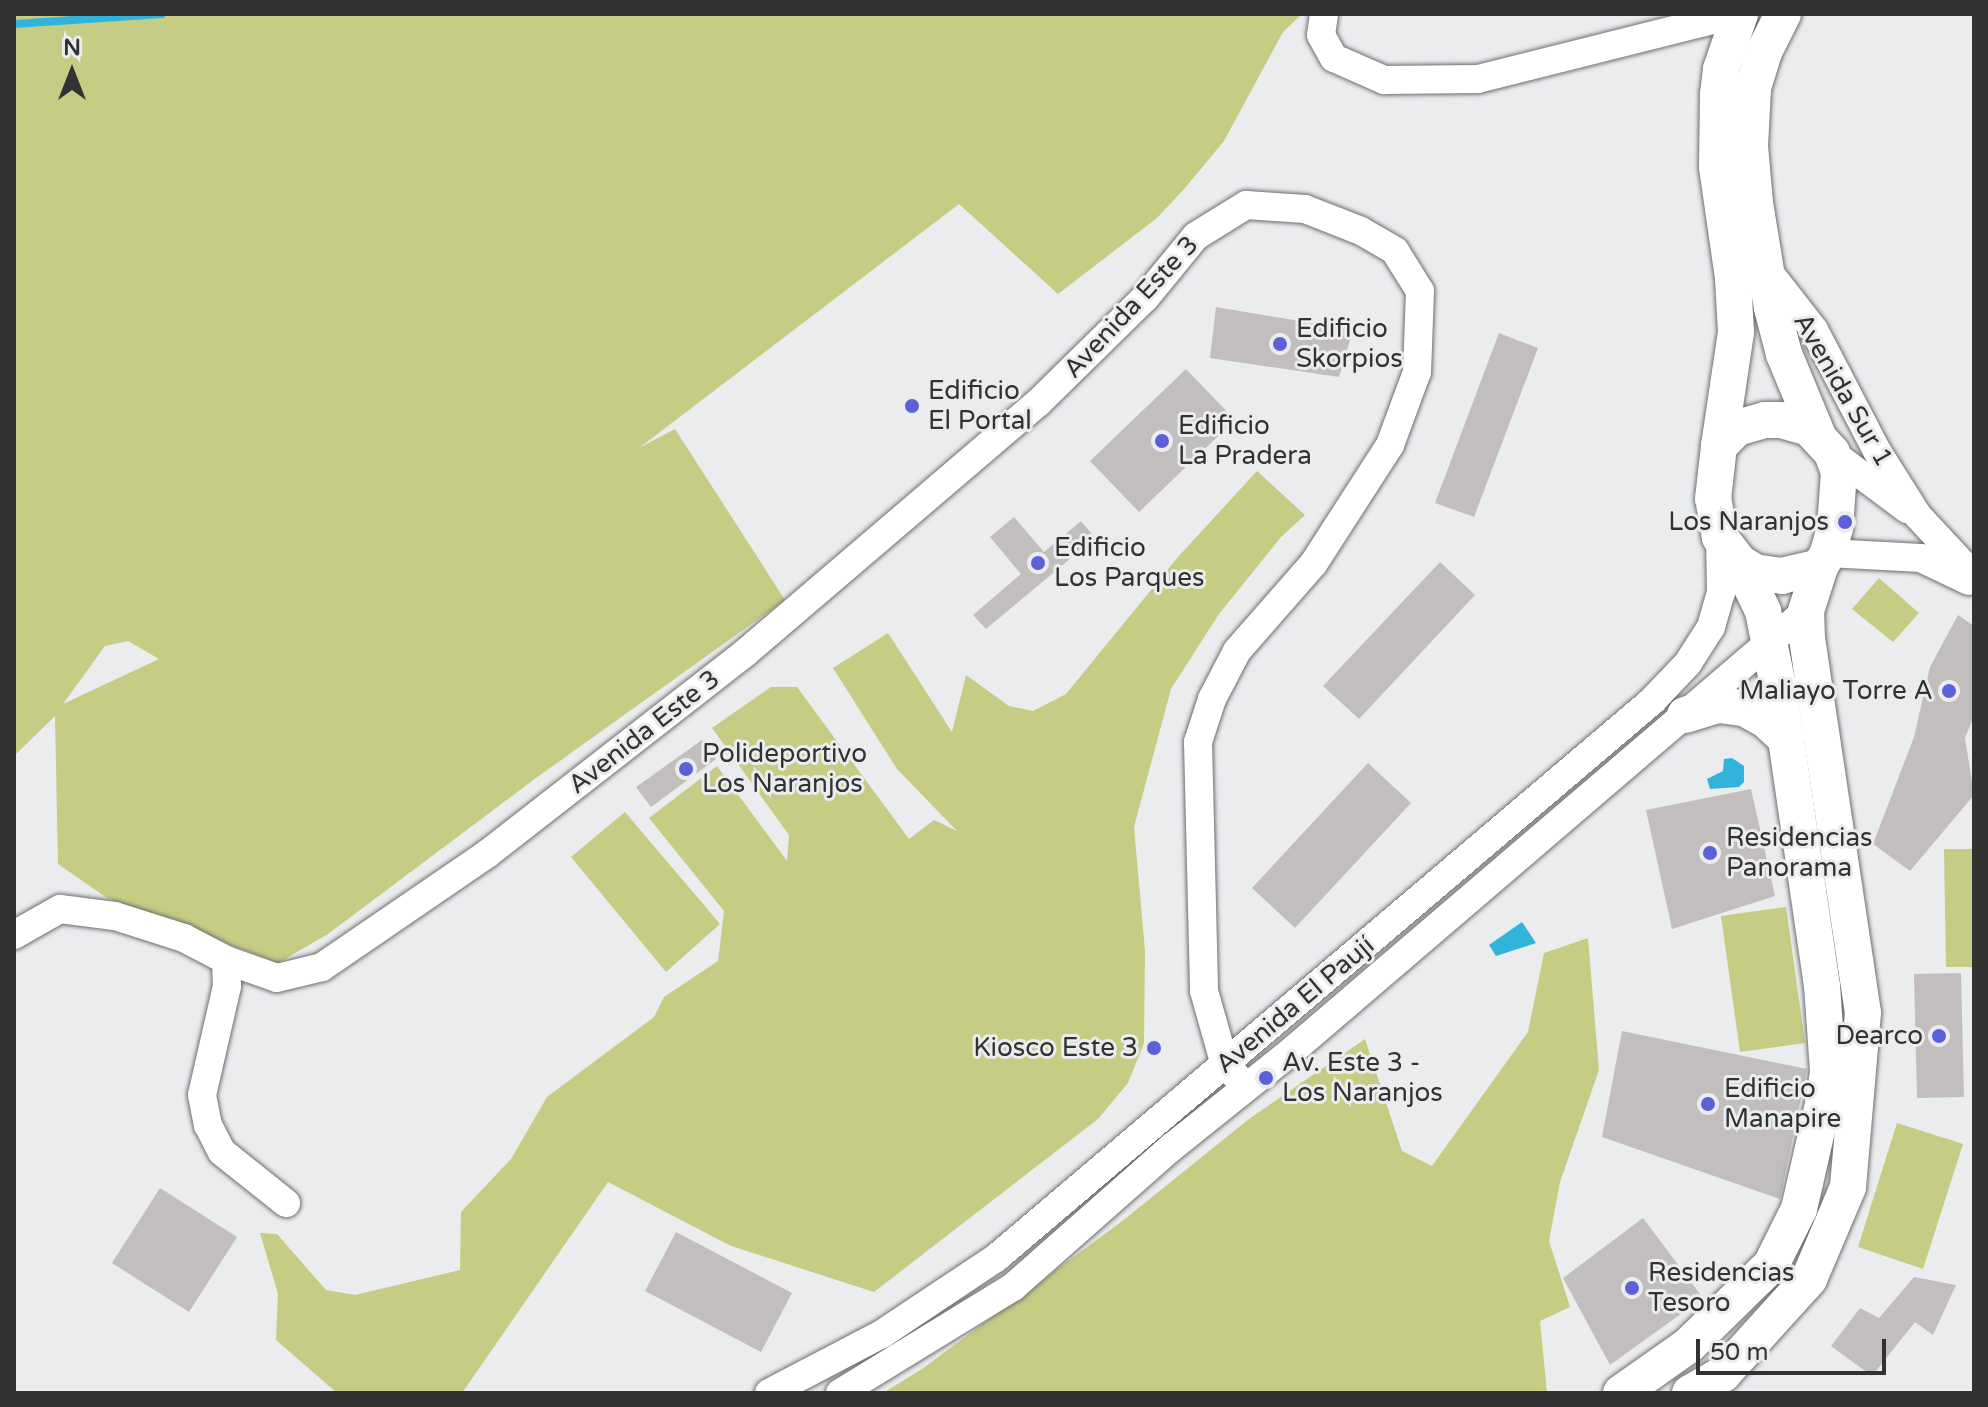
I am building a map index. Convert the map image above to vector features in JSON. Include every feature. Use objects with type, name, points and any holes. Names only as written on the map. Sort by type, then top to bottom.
[{"type":"main road","points":[[1621,1393],[1681,1352],[1771,1265],[1799,1209],[1818,1137],[1828,1071],[1826,1035],[1786,739],[1763,611],[1730,550],[1713,499],[1736,332],[1733,278],[1717,167],[1718,94],[1721,69],[1738,14]]},
{"type":"main road","points":[[1690,1393],[1723,1374],[1809,1279],[1848,1187],[1863,1013],[1806,611],[1835,528],[1839,482],[1784,354],[1764,266],[1755,203],[1749,120],[1764,52],[1783,14]]},
{"type":"main road","points":[[1719,446],[1737,428],[1765,420],[1797,424],[1825,444]]},
{"type":"main road","points":[[1730,550],[1770,576],[1824,560]]},
{"type":"main road","points":[[1685,715],[1718,705],[1744,708],[1767,721],[1786,739]]},
{"type":"street","points":[[1324,14],[1321,35],[1334,58],[1384,80],[1478,79],[1738,14]]},
{"type":"street","name":"Avenida Este 3","points":[[14,935],[60,909],[115,916],[184,938],[226,960],[277,978],[322,967],[487,854],[745,653],[1038,403],[1145,298],[1196,236],[1246,205],[1305,209],[1361,231],[1395,251],[1420,291],[1417,372],[1390,445],[1314,563],[1237,651],[1212,699],[1198,742],[1204,991],[1225,1065],[1246,1086]]},
{"type":"street","name":"Avenida Sur 1","points":[[1764,266],[1814,330],[1877,451],[1918,516]]},
{"type":"street","name":"Avenida Sur 1","points":[[1825,444],[1918,516],[1974,576]]},
{"type":"street","name":"Avenida El Paují","points":[[769,1393],[858,1348],[964,1282],[1225,1065],[1672,680],[1701,647],[1718,607],[1730,550]]},
{"type":"street","points":[[1824,560],[1921,558],[1974,584]]},
{"type":"street","name":"Avenida El Paují","points":[[840,1393],[1013,1287],[1806,611]]},
{"type":"street","points":[[226,960],[227,986],[202,1095],[208,1125],[222,1152],[286,1203]]},
{"type":"green space","points":[[14,14],[1302,14],[1283,32],[1224,141],[1185,188],[1157,218],[1058,294],[959,204],[639,448],[675,429],[785,600],[536,778],[328,934],[278,963],[107,898],[58,864],[55,716],[14,756]],"holes":[[[128,641],[159,659],[63,704],[105,646]]]},
{"type":"green space","points":[[1257,471],[1305,515],[1281,537],[1219,614],[1171,689],[1134,827],[1145,951],[1144,1043],[1128,1083],[1098,1119],[874,1292],[731,1246],[608,1182],[462,1393],[337,1393],[276,1340],[278,1294],[260,1233],[277,1234],[326,1290],[355,1295],[460,1270],[461,1212],[511,1159],[547,1097],[654,1017],[664,997],[718,961],[724,911],[649,818],[717,766],[787,861],[789,835],[712,728],[771,687],[797,687],[909,839],[934,820],[957,831],[897,769],[833,668],[888,633],[952,732],[966,675],[1009,706],[1033,711],[1066,694],[1178,557]]},
{"type":"green space","points":[[1879,578],[1919,613],[1893,642],[1852,609]]},
{"type":"green space","points":[[625,812],[720,924],[666,972],[571,857]]},
{"type":"green space","points":[[1944,849],[1974,849],[1974,967],[1946,967]]},
{"type":"green space","points":[[1786,907],[1805,1043],[1740,1052],[1721,916]]},
{"type":"green space","points":[[1588,938],[1599,1070],[1560,1182],[1549,1241],[1570,1307],[1540,1321],[1547,1393],[883,1393],[922,1369],[1121,1222],[1249,1119],[1365,1039],[1402,1151],[1432,1166],[1528,1032],[1544,953]]},
{"type":"green space","points":[[1897,1123],[1963,1144],[1923,1269],[1858,1247]]},
{"type":"water","points":[[1732,758],[1744,766],[1744,782],[1739,787],[1710,789],[1707,779],[1723,771],[1724,759]]},
{"type":"water","points":[[1522,922],[1536,943],[1496,956],[1489,945]]},
{"type":"building","name":"Edificio Skorpios","points":[[1216,307],[1353,330],[1339,377],[1210,358]]},
{"type":"building","points":[[1499,333],[1538,348],[1474,517],[1435,503]]},
{"type":"building","name":"Edificio La Pradera","points":[[1186,369],[1235,420],[1139,512],[1090,461]]},
{"type":"building","name":"Edificio Los Parques","points":[[1014,517],[1044,552],[1081,521],[1095,538],[986,629],[973,615],[1021,574],[990,537]]},
{"type":"building","points":[[1440,562],[1475,595],[1359,719],[1323,686]]},
{"type":"building","points":[[1958,615],[1974,626],[1974,716],[1965,738],[1974,795],[1910,871],[1873,844],[1914,737],[1930,667]]},
{"type":"building","points":[[702,740],[716,759],[651,807],[636,787]]},
{"type":"building","points":[[1368,763],[1411,803],[1295,928],[1252,888]]},
{"type":"building","name":"Residencias Panorama","points":[[1751,789],[1775,896],[1672,929],[1646,810]]},
{"type":"building","name":"Dearco","points":[[1961,973],[1964,1097],[1917,1098],[1914,974]]},
{"type":"building","name":"Edificio Manapire","points":[[1622,1031],[1807,1069],[1780,1199],[1602,1137]]},
{"type":"building","points":[[160,1188],[237,1237],[189,1312],[112,1263]]},
{"type":"building","name":"Residencias Tesoro","points":[[1643,1218],[1703,1298],[1610,1365],[1563,1278]]},
{"type":"building","points":[[676,1232],[792,1293],[761,1352],[645,1291]]},
{"type":"building","points":[[1914,1277],[1956,1285],[1933,1335],[1915,1322],[1872,1376],[1831,1346],[1860,1308],[1879,1318]]},
{"type":"waterway","points":[[14,24],[162,14]]},
{"type":"place","name":"Edificio Skorpios","points":[[1280,344]]},
{"type":"place","name":"Edificio El Portal","points":[[912,406]]},
{"type":"place","name":"Edificio La Pradera","points":[[1162,441]]},
{"type":"place","name":"Los Naranjos","points":[[1845,522]]},
{"type":"place","name":"Edificio Los Parques","points":[[1038,563]]},
{"type":"place","name":"Maliayo Torre A","points":[[1949,691]]},
{"type":"place","name":"Polideportivo Los Naranjos","points":[[686,769]]},
{"type":"place","name":"Residencias Panorama","points":[[1710,853]]},
{"type":"place","name":"Dearco","points":[[1939,1036]]},
{"type":"place","name":"Kiosco Este 3","points":[[1154,1048]]},
{"type":"place","name":"Av. Este 3 - Los Naranjos","points":[[1266,1078]]},
{"type":"place","name":"Edificio Manapire","points":[[1708,1104]]},
{"type":"place","name":"Residencias Tesoro","points":[[1632,1288]]}]
